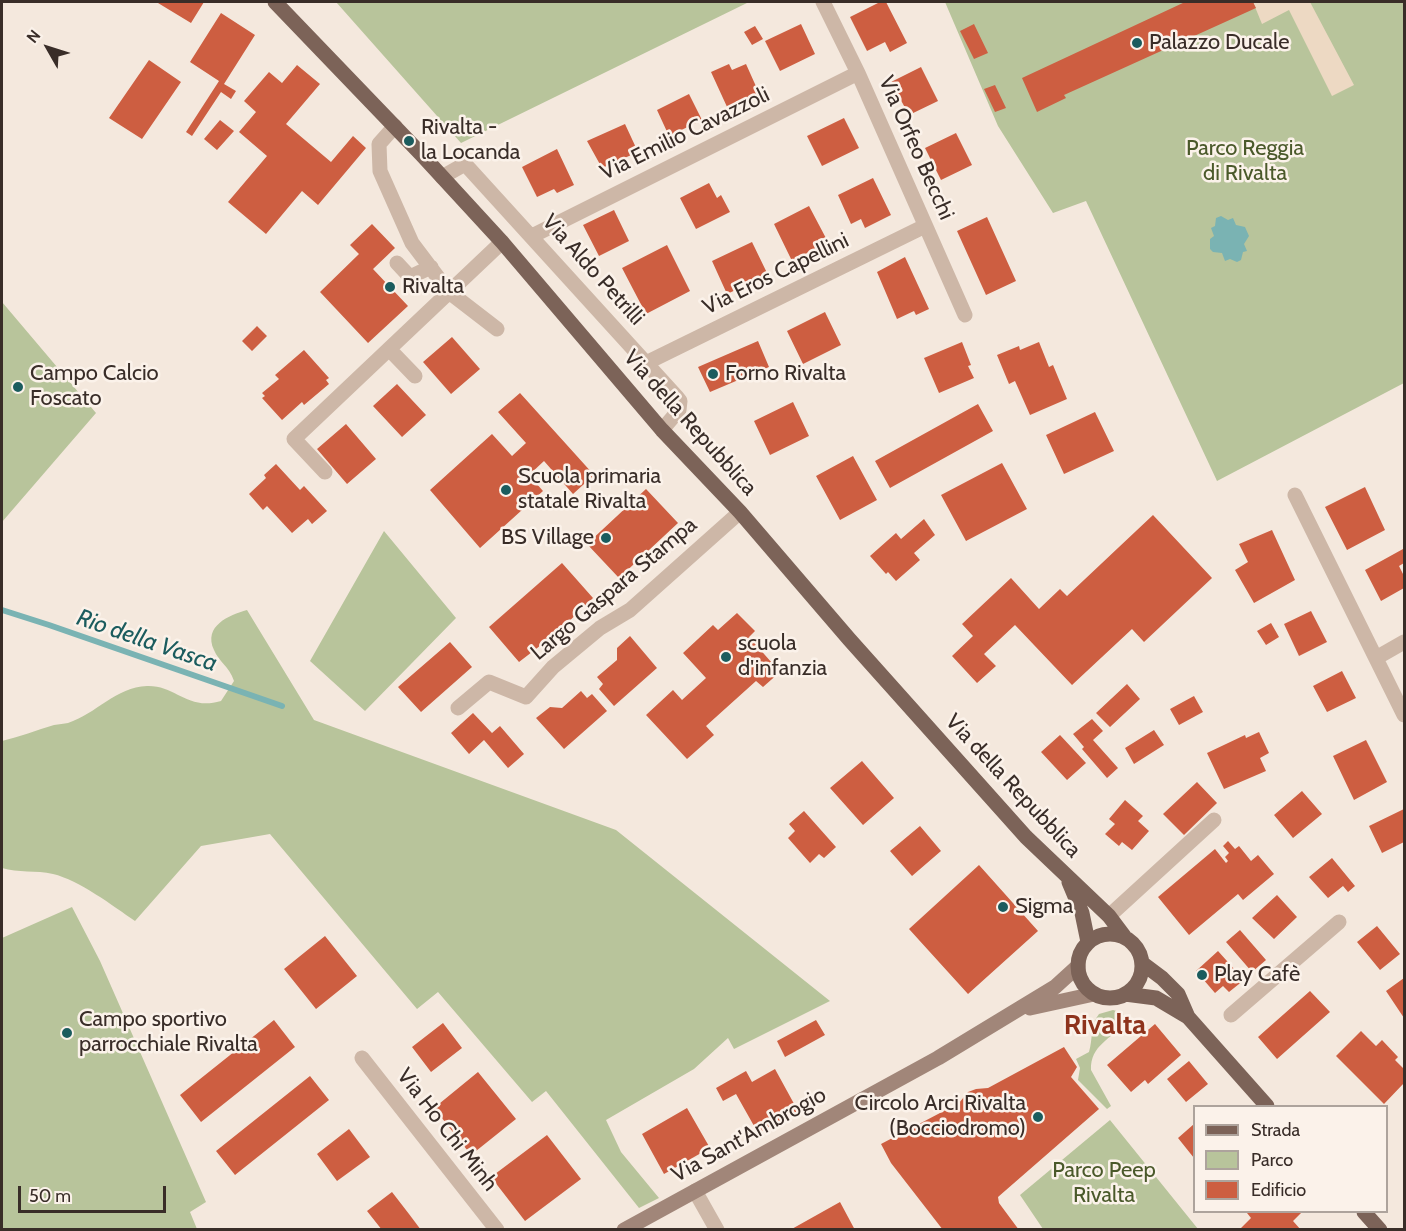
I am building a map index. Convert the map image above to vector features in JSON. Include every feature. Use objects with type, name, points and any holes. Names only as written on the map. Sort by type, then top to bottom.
[{"type":"main road","name":"Via della Repubblica","points":[[275,2],[395,126],[502,242],[662,430],[740,512],[856,648],[1026,837],[1109,916],[1124,936],[1137,947],[1142,963],[1178,994],[1188,1017],[1265,1105]]},
{"type":"main road","name":"Via della Repubblica","points":[[1068,879],[1082,913],[1088,942]]},
{"type":"main road","points":[[1094,994],[1085,987],[1080,977],[1078,966],[1082,949],[1096,936],[1105,934],[1124,936]]},
{"type":"main road","points":[[1125,994],[1139,981],[1142,963]]},
{"type":"main road","name":"Via Sant'Ambrogio","points":[[626,1229],[938,1058],[1055,987],[1078,966]]},
{"type":"main road","name":"Via della Repubblica","points":[[1094,994],[1110,998],[1125,994],[1156,999],[1188,1017]]},
{"type":"main road","name":"Via Sant'Ambrogio","points":[[1018,1011],[1094,994]]},
{"type":"main road","points":[[1365,1213],[1380,1230]]},
{"type":"street","name":"Via Orfeo Becchi","points":[[823,2],[858,73],[965,315]]},
{"type":"street","name":"Via Emilio Cavazzoli","points":[[532,236],[858,73]]},
{"type":"street","points":[[395,126],[379,144],[380,171],[412,243],[450,291],[497,329]]},
{"type":"street","name":"Via Aldo Petrilli","points":[[442,177],[465,164],[680,401],[679,410],[662,430]]},
{"type":"street","name":"Via Eros Capellini","points":[[646,363],[926,226]]},
{"type":"street","points":[[325,472],[294,440],[502,242]]},
{"type":"street","points":[[397,263],[410,277],[431,267]]},
{"type":"street","points":[[389,349],[415,376]]},
{"type":"street","points":[[1295,495],[1404,715]]},
{"type":"street","name":"Largo Gaspara Stampa","points":[[458,708],[489,682],[526,697],[553,667],[600,628],[630,610],[740,512]]},
{"type":"street","points":[[1376,658],[1404,642]]},
{"type":"street","points":[[1109,916],[1214,820]]},
{"type":"street","points":[[1231,1015],[1339,921]]},
{"type":"street","name":"Via Ho Chi Minh","points":[[362,1058],[497,1230]]},
{"type":"street","points":[[695,1191],[717,1230]]},
{"type":"green space","points":[[336,2],[749,2],[461,143]]},
{"type":"green space","name":"Parco Reggia di Rivalta","points":[[945,2],[1404,2],[1404,383],[1217,481],[1086,201],[1053,213],[998,126]]},
{"type":"green space","points":[[2,302],[96,413],[2,522]]},
{"type":"green space","points":[[384,531],[456,618],[365,711],[310,661]]},
{"type":"green space","points":[[247,610],[314,720],[616,830],[830,1001],[734,1049],[728,1038],[694,1069],[606,1120],[621,1152],[659,1198],[639,1208],[546,1091],[532,1102],[438,992],[417,1009],[270,834],[201,846],[135,921],[96,894],[63,877],[2,868],[2,741],[68,723],[88,714],[116,696],[136,688],[147,686],[166,689],[199,703],[221,701],[234,681],[214,650],[212,634],[220,623]]},
{"type":"green space","name":"Campo sportivo parrocchiale Rivalta","points":[[72,907],[100,961],[206,1202],[190,1212],[197,1229],[2,1229],[2,938]]},
{"type":"green space","points":[[1113,1010],[1123,1013],[1124,1023],[1098,1048],[1094,1054],[1091,1070],[1111,1106],[1107,1109],[1078,1080],[1080,1068],[1076,1059],[1089,1052],[1093,1027],[1099,1014]]},
{"type":"green space","name":"Parco Peep Rivalta","points":[[1110,1120],[1198,1229],[1043,1229],[1020,1195]]},
{"type":"shaded area","points":[[1253,2],[1310,2],[1354,85],[1332,96],[1289,10],[1262,24]]},
{"type":"water","points":[[1221,216],[1228,220],[1233,218],[1236,225],[1245,227],[1249,236],[1244,244],[1247,251],[1243,252],[1241,260],[1237,262],[1230,259],[1225,261],[1222,253],[1213,252],[1210,249],[1210,239],[1214,236],[1211,228],[1215,226],[1216,218]]},
{"type":"building","points":[[159,2],[204,2],[191,23]]},
{"type":"building","points":[[880,2],[886,2],[907,43],[890,52],[885,42],[867,51],[850,17]]},
{"type":"building","name":"Palazzo Ducale","points":[[1185,2],[1253,2],[1256,8],[1064,95],[1066,98],[1037,112],[1022,78]]},
{"type":"building","points":[[221,13],[255,35],[224,84],[236,91],[231,99],[221,92],[192,136],[186,132],[219,81],[190,62]]},
{"type":"building","points":[[801,24],[815,54],[780,71],[765,41]]},
{"type":"building","points":[[974,24],[988,53],[974,59],[960,31]]},
{"type":"building","points":[[755,26],[763,39],[752,45],[744,32]]},
{"type":"building","points":[[149,60],[181,82],[142,139],[109,118]]},
{"type":"building","points":[[729,64],[732,70],[746,64],[759,93],[728,109],[711,72]]},
{"type":"building","points":[[297,65],[320,84],[286,124],[331,162],[353,136],[366,148],[318,205],[302,191],[266,234],[228,202],[267,156],[239,132],[256,112],[244,101],[269,72],[282,83]]},
{"type":"building","points":[[921,67],[938,101],[909,115],[891,82]]},
{"type":"building","points":[[995,85],[1006,108],[995,112],[984,89]]},
{"type":"building","points":[[689,94],[702,120],[669,136],[657,110]]},
{"type":"building","points":[[844,118],[859,148],[822,166],[807,136]]},
{"type":"building","points":[[220,120],[234,131],[217,150],[204,139]]},
{"type":"building","points":[[625,124],[638,152],[602,168],[587,141]]},
{"type":"building","points":[[956,133],[972,165],[941,180],[925,148]]},
{"type":"building","points":[[557,149],[574,185],[557,193],[554,189],[537,197],[522,167]]},
{"type":"building","points":[[873,178],[891,215],[865,228],[861,219],[851,224],[838,195]]},
{"type":"building","points":[[709,183],[717,198],[721,195],[730,212],[696,229],[680,198]]},
{"type":"building","points":[[809,206],[828,242],[792,261],[774,224]]},
{"type":"building","points":[[614,210],[629,241],[599,256],[583,225]]},
{"type":"building","points":[[987,217],[1016,281],[986,295],[957,231]]},
{"type":"building","points":[[372,224],[395,248],[373,269],[408,306],[368,343],[320,292],[359,254],[350,245]]},
{"type":"building","points":[[752,242],[768,275],[727,294],[712,261]]},
{"type":"building","points":[[667,245],[690,291],[646,314],[622,268]]},
{"type":"building","points":[[905,257],[929,309],[916,315],[914,311],[897,319],[877,272]]},
{"type":"building","points":[[825,312],[841,345],[803,364],[787,331]]},
{"type":"building","points":[[257,326],[267,336],[252,351],[242,341]]},
{"type":"building","points":[[452,337],[480,369],[451,394],[423,362]]},
{"type":"building","points":[[758,341],[769,367],[710,392],[698,367]]},
{"type":"building","points":[[962,342],[971,365],[968,366],[974,378],[939,393],[924,358]]},
{"type":"building","points":[[1039,342],[1049,367],[1053,365],[1067,399],[1030,415],[1015,381],[1009,384],[997,355],[1019,346],[1020,350]]},
{"type":"building","points":[[304,350],[329,378],[326,380],[329,384],[304,405],[302,402],[282,420],[262,398],[265,396],[262,393],[279,379],[275,375]]},
{"type":"building","points":[[397,384],[426,415],[402,437],[373,406]]},
{"type":"building","points":[[520,393],[594,475],[573,494],[544,461],[529,475],[543,491],[480,548],[430,490],[492,434],[512,456],[526,443],[498,412]]},
{"type":"building","points":[[793,402],[809,436],[770,455],[754,421]]},
{"type":"building","points":[[978,404],[993,431],[890,488],[875,461]]},
{"type":"building","points":[[1095,412],[1114,451],[1064,474],[1046,435]]},
{"type":"building","points":[[346,424],[376,459],[347,484],[317,449]]},
{"type":"building","points":[[853,456],[877,500],[840,520],[816,476]]},
{"type":"building","points":[[1002,463],[1027,509],[966,541],[941,495]]},
{"type":"building","points":[[276,464],[300,490],[304,486],[327,511],[312,524],[308,519],[292,533],[267,506],[263,510],[249,494],[266,478],[264,475]]},
{"type":"building","points":[[1365,487],[1385,530],[1347,550],[1325,507]]},
{"type":"building","points":[[646,489],[678,523],[619,578],[587,544]]},
{"type":"building","points":[[1153,515],[1212,578],[1144,642],[1132,629],[1072,685],[1015,625],[984,654],[996,666],[977,683],[952,656],[973,636],[962,624],[1011,578],[1039,609],[1060,589],[1067,596]]},
{"type":"building","points":[[924,519],[935,535],[914,553],[920,560],[896,581],[888,572],[886,574],[870,556],[896,533],[901,539]]},
{"type":"building","points":[[1272,530],[1295,580],[1254,603],[1235,570],[1248,562],[1239,544]]},
{"type":"building","points":[[1403,549],[1404,563],[1399,566],[1404,576],[1404,588],[1381,601],[1365,570]]},
{"type":"building","points":[[562,563],[593,598],[558,632],[519,662],[489,627]]},
{"type":"building","points":[[1311,611],[1327,642],[1299,656],[1284,624]]},
{"type":"building","points":[[737,613],[755,631],[749,637],[780,672],[763,687],[756,681],[706,726],[714,735],[687,759],[646,715],[673,690],[682,700],[706,678],[683,653],[713,625],[718,630]]},
{"type":"building","points":[[1271,623],[1279,637],[1266,645],[1257,631]]},
{"type":"building","points":[[630,636],[657,668],[614,706],[599,689],[603,684],[597,677],[617,660],[617,648]]},
{"type":"building","points":[[450,642],[472,667],[421,712],[398,687]]},
{"type":"building","points":[[1342,671],[1356,698],[1327,712],[1313,686]]},
{"type":"building","points":[[1127,684],[1140,699],[1110,727],[1096,713]]},
{"type":"building","points":[[581,691],[587,698],[592,694],[607,711],[564,749],[536,718],[550,707],[562,708]]},
{"type":"building","points":[[1194,696],[1203,712],[1179,725],[1170,709]]},
{"type":"building","points":[[473,713],[492,733],[500,726],[524,754],[508,768],[484,740],[469,754],[451,733]]},
{"type":"building","points":[[1092,719],[1103,731],[1093,740],[1118,768],[1107,778],[1082,749],[1084,747],[1073,734]]},
{"type":"building","points":[[1154,730],[1164,745],[1134,764],[1125,748]]},
{"type":"building","points":[[1259,732],[1269,753],[1260,758],[1266,771],[1224,789],[1207,753],[1245,735],[1246,738]]},
{"type":"building","points":[[1060,735],[1086,763],[1067,780],[1041,752]]},
{"type":"building","points":[[1366,740],[1387,782],[1354,800],[1333,756]]},
{"type":"building","points":[[862,761],[894,798],[863,825],[830,788]]},
{"type":"building","points":[[1197,782],[1217,803],[1184,835],[1163,814]]},
{"type":"building","points":[[1302,791],[1322,814],[1293,838],[1274,815]]},
{"type":"building","points":[[1125,800],[1143,816],[1138,821],[1149,831],[1132,850],[1122,842],[1119,846],[1105,834],[1115,824],[1109,819]]},
{"type":"building","points":[[1404,809],[1404,842],[1382,853],[1369,826]]},
{"type":"building","points":[[804,811],[836,847],[824,858],[819,854],[810,863],[788,838],[795,831],[789,824]]},
{"type":"building","points":[[920,826],[941,851],[912,876],[890,851]]},
{"type":"building","points":[[1228,841],[1235,849],[1239,846],[1251,861],[1258,855],[1274,874],[1243,900],[1238,894],[1189,935],[1158,897],[1215,849],[1226,863],[1228,861],[1225,857],[1229,853],[1223,846]]},
{"type":"building","points":[[1332,858],[1355,886],[1348,892],[1343,886],[1328,898],[1309,877]]},
{"type":"building","points":[[979,865],[1038,931],[968,994],[909,929]]},
{"type":"building","points":[[1277,895],[1297,917],[1274,939],[1252,918]]},
{"type":"building","points":[[1377,926],[1400,954],[1380,970],[1357,942]]},
{"type":"building","points":[[1240,930],[1266,960],[1252,972],[1226,942]]},
{"type":"building","points":[[325,936],[357,976],[316,1009],[284,969]]},
{"type":"building","points":[[1218,951],[1244,980],[1229,992],[1223,986],[1215,993],[1196,971]]},
{"type":"building","points":[[1404,978],[1404,1018],[1386,991]]},
{"type":"building","points":[[1310,991],[1330,1012],[1277,1059],[1258,1037]]},
{"type":"building","points":[[274,1020],[295,1047],[201,1122],[180,1095]]},
{"type":"building","points":[[816,1020],[825,1035],[785,1057],[777,1041]]},
{"type":"building","points":[[443,1023],[462,1048],[431,1072],[412,1047]]},
{"type":"building","points":[[1155,1024],[1181,1055],[1148,1084],[1145,1080],[1131,1092],[1107,1065]]},
{"type":"building","points":[[1361,1031],[1376,1046],[1382,1040],[1398,1057],[1395,1060],[1404,1069],[1404,1083],[1384,1104],[1336,1056]]},
{"type":"building","points":[[1064,1047],[1077,1067],[1071,1077],[1099,1109],[998,1197],[999,1203],[1019,1230],[943,1230],[891,1163],[881,1144],[959,1103],[968,1092],[988,1088]]},
{"type":"building","points":[[1189,1061],[1208,1084],[1186,1102],[1167,1079]]},
{"type":"building","points":[[775,1069],[798,1111],[758,1133],[736,1094],[723,1101],[716,1088],[746,1071],[752,1082]]},
{"type":"building","points":[[478,1072],[516,1119],[471,1155],[434,1108]]},
{"type":"building","points":[[310,1076],[329,1100],[235,1175],[216,1151]]},
{"type":"building","points":[[687,1108],[710,1148],[664,1174],[642,1134]]},
{"type":"building","points":[[1193,1125],[1193,1157],[1178,1138]]},
{"type":"building","points":[[349,1129],[370,1157],[337,1181],[317,1154]]},
{"type":"building","points":[[547,1135],[581,1179],[525,1221],[491,1177]]},
{"type":"building","points":[[392,1192],[421,1230],[382,1230],[367,1211]]},
{"type":"building","points":[[840,1202],[855,1230],[790,1230]]},
{"type":"building","points":[[1247,1213],[1301,1213],[1293,1221],[1301,1230],[1239,1230],[1251,1218]]},
{"type":"waterway","name":"Rio della Vasca","points":[[2,610],[282,706]]},
{"type":"place","name":"Palazzo Ducale","points":[[1137,43]]},
{"type":"place","name":"Rivalta - la Locanda","points":[[409,141]]},
{"type":"place","name":"Rivalta","points":[[390,287]]},
{"type":"place","name":"Forno Rivalta","points":[[713,374]]},
{"type":"place","name":"Campo Calcio Foscato","points":[[18,387]]},
{"type":"place","name":"Scuola primaria statale Rivalta","points":[[506,490]]},
{"type":"place","name":"BS Village","points":[[606,538]]},
{"type":"place","name":"scuola d'infanzia","points":[[726,657]]},
{"type":"place","name":"Sigma","points":[[1003,907]]},
{"type":"place","name":"Play Cafè","points":[[1202,975]]},
{"type":"place","name":"Campo sportivo parrocchiale Rivalta","points":[[67,1033]]},
{"type":"place","name":"Circolo Arci Rivalta (Bocciodromo)","points":[[1038,1117]]},
{"type":"district","name":"Rivalta","points":[[1105,1026]]}]
